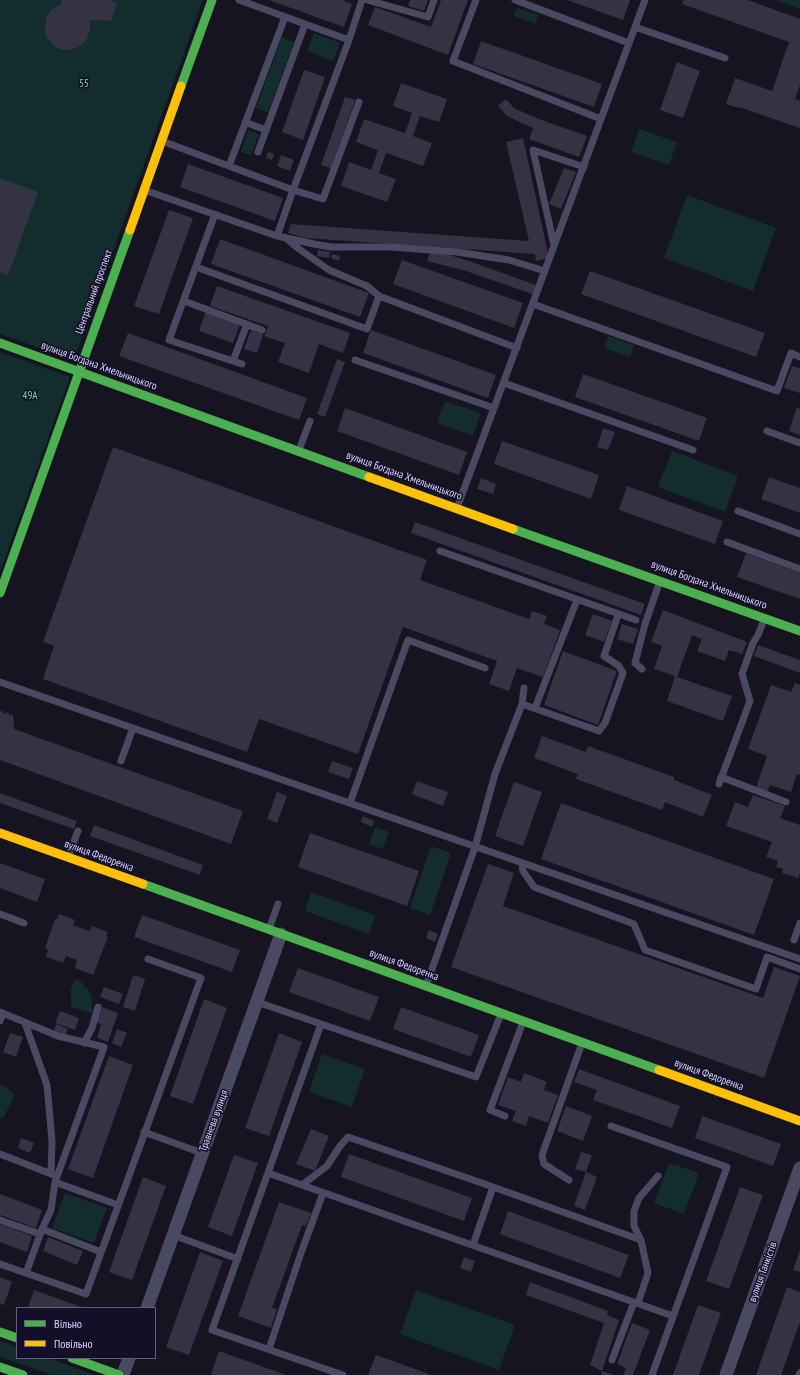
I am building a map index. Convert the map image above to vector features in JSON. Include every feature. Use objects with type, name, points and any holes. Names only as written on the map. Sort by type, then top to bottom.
[{"type":"street","name":"Центральний проспект","points":[[0,593],[212,0]]},
{"type":"street","name":"вулиця Богдана Хмельницького","points":[[0,343],[800,631]]},
{"type":"street","name":"вулиця Федоренка","points":[[0,833],[800,1121]]},
{"type":"street","name":"Травнева вулиця","points":[[147,1307],[257,1002],[275,932]]},
{"type":"street","name":"вулиця Танкістів","points":[[726,1375],[796,1190],[800,1168]]},
{"type":"street","points":[[0,1332],[16,1338]]},
{"type":"street","points":[[75,1359],[119,1375]]},
{"type":"street","points":[[123,1375],[129,1359]]},
{"type":"street","points":[[0,1367],[23,1375]]},
{"type":"lane","points":[[239,0],[349,40]]},
{"type":"lane","points":[[277,236],[349,40],[362,0]]},
{"type":"lane","points":[[367,0],[428,17],[434,0]]},
{"type":"lane","points":[[476,0],[453,61],[601,119]]},
{"type":"lane","points":[[515,0],[629,43]]},
{"type":"lane","points":[[457,508],[645,0]]},
{"type":"lane","points":[[230,166],[285,17]]},
{"type":"lane","points":[[258,152],[305,24]]},
{"type":"lane","points":[[635,27],[725,58]]},
{"type":"lane","points":[[161,141],[293,190],[323,199],[359,102]]},
{"type":"lane","points":[[247,122],[266,130]]},
{"type":"lane","points":[[554,245],[533,150],[584,167]]},
{"type":"lane","points":[[144,190],[285,238],[331,247],[391,247],[457,252],[509,260],[545,271]]},
{"type":"lane","points":[[215,214],[169,340],[242,364]]},
{"type":"lane","points":[[285,238],[329,270],[367,286],[379,296],[517,348]]},
{"type":"lane","points":[[196,267],[367,329],[379,296]]},
{"type":"lane","points":[[184,301],[262,330]]},
{"type":"lane","points":[[533,304],[777,391],[791,353],[800,357]]},
{"type":"lane","points":[[233,362],[247,324]]},
{"type":"lane","points":[[355,360],[494,408]]},
{"type":"lane","points":[[504,383],[693,450]]},
{"type":"lane","points":[[299,451],[310,421]]},
{"type":"lane","points":[[768,431],[800,443]]},
{"type":"lane","points":[[738,511],[800,534]]},
{"type":"lane","points":[[727,542],[800,569]]},
{"type":"lane","points":[[440,551],[636,620]]},
{"type":"lane","points":[[642,669],[635,663],[645,624],[660,581]]},
{"type":"lane","points":[[535,708],[577,600]]},
{"type":"lane","points":[[522,704],[599,731],[605,723],[623,673],[619,666],[604,656],[618,614]]},
{"type":"lane","points":[[764,618],[742,674],[750,701],[720,781],[786,802]]},
{"type":"lane","points":[[350,803],[408,640],[485,668]]},
{"type":"lane","points":[[0,682],[800,959]]},
{"type":"lane","points":[[426,986],[476,847],[495,774],[522,704],[524,688]]},
{"type":"lane","points":[[121,761],[133,728]]},
{"type":"lane","points":[[68,857],[78,831]]},
{"type":"lane","points":[[522,863],[523,871],[534,887],[634,924],[645,950],[756,989],[767,957],[800,969]]},
{"type":"lane","points":[[275,932],[278,904]]},
{"type":"lane","points":[[0,914],[24,923]]},
{"type":"lane","points":[[794,940],[800,923]]},
{"type":"lane","points":[[0,1264],[86,1294],[200,978],[148,959]]},
{"type":"lane","points":[[257,1002],[476,1077],[501,1013]]},
{"type":"lane","points":[[84,1043],[92,1028],[98,1007]]},
{"type":"lane","points":[[0,1021],[2,1012],[58,1036],[104,1047],[55,1177]]},
{"type":"lane","points":[[505,1116],[490,1110],[523,1021]]},
{"type":"lane","points":[[25,1023],[47,1085],[55,1177],[51,1210],[26,1273]]},
{"type":"lane","points":[[321,1024],[212,1330],[343,1375]]},
{"type":"lane","points":[[569,1180],[544,1164],[542,1155],[582,1042]]},
{"type":"lane","points":[[611,1126],[727,1167],[652,1375]]},
{"type":"lane","points":[[144,1132],[202,1153]]},
{"type":"lane","points":[[302,1185],[327,1166],[340,1146],[348,1137],[641,1240]]},
{"type":"lane","points":[[0,1154],[118,1205]]},
{"type":"lane","points":[[268,1173],[673,1316]]},
{"type":"lane","points":[[612,1360],[648,1273],[641,1240],[634,1226],[634,1211],[639,1198],[658,1176]]},
{"type":"lane","points":[[472,1245],[493,1187]]},
{"type":"lane","points":[[269,1349],[301,1253],[324,1193]]},
{"type":"lane","points":[[0,1220],[101,1252]]},
{"type":"lane","points":[[173,1235],[238,1258]]},
{"type":"green space","name":"55","points":[[0,0],[203,0],[74,360],[0,334]]},
{"type":"green space","points":[[775,0],[800,0],[800,9]]},
{"type":"green space","points":[[517,8],[538,15],[535,24],[514,16]]},
{"type":"green space","points":[[314,33],[340,43],[333,61],[307,51]]},
{"type":"green space","points":[[282,37],[294,42],[268,112],[256,108]]},
{"type":"green space","points":[[639,129],[677,142],[669,165],[631,152]]},
{"type":"green space","points":[[248,130],[259,134],[251,155],[241,152]]},
{"type":"green space","points":[[687,195],[776,228],[753,291],[664,258]]},
{"type":"green space","points":[[608,336],[634,345],[630,357],[604,348]]},
{"type":"green space","name":"49А","points":[[0,352],[70,377],[0,572]]},
{"type":"green space","points":[[445,401],[481,413],[473,436],[437,423]]},
{"type":"green space","points":[[672,451],[738,476],[725,512],[658,487]]},
{"type":"green space","points":[[375,827],[389,832],[383,849],[369,844]]},
{"type":"green space","points":[[431,846],[451,853],[430,915],[410,908]]},
{"type":"green space","points":[[311,892],[375,915],[369,934],[305,911]]},
{"type":"green space","points":[[75,980],[80,981],[88,989],[92,998],[92,1013],[71,1007],[71,989]]},
{"type":"green space","points":[[322,1054],[365,1069],[352,1107],[309,1092]]},
{"type":"green space","points":[[0,1084],[15,1094],[3,1119],[0,1118]]},
{"type":"green space","points":[[669,1163],[699,1173],[684,1214],[654,1203]]},
{"type":"green space","points":[[65,1193],[107,1208],[94,1243],[52,1228]]},
{"type":"green space","points":[[416,1290],[515,1325],[499,1370],[400,1334]]},
{"type":"green space","points":[[0,1341],[16,1347],[16,1359],[51,1359],[95,1375],[52,1375],[0,1357]]},
{"type":"building","points":[[62,0],[109,0],[117,3],[111,21],[90,20],[90,30],[86,41],[76,48],[68,50],[60,49],[53,45],[47,38],[45,31],[46,18],[53,8],[61,4]]},
{"type":"building","points":[[269,0],[342,0],[352,4],[344,27]]},
{"type":"building","points":[[410,0],[428,0],[424,11],[408,6]]},
{"type":"building","points":[[441,0],[468,0],[448,55],[368,25],[375,7],[431,27]]},
{"type":"building","points":[[567,0],[630,0],[623,20]]},
{"type":"building","points":[[684,0],[748,0],[800,19],[800,85],[795,99],[800,101],[800,128],[726,104],[735,78],[772,91],[789,42],[682,4]]},
{"type":"building","points":[[481,41],[602,84],[594,107],[473,64]]},
{"type":"building","points":[[677,62],[700,71],[683,118],[660,110]]},
{"type":"building","points":[[304,70],[325,77],[303,140],[282,132]]},
{"type":"building","points":[[401,83],[447,99],[439,122],[420,116],[413,136],[432,143],[423,166],[386,153],[379,173],[396,179],[387,202],[341,186],[349,162],[371,170],[378,150],[356,142],[364,119],[405,133],[412,113],[393,106]]},
{"type":"building","points":[[345,97],[355,100],[331,168],[321,165]]},
{"type":"building","points":[[506,99],[514,108],[536,118],[587,136],[579,157],[529,139],[533,128],[507,116],[498,106]]},
{"type":"building","points":[[523,138],[549,258],[536,261],[535,254],[305,238],[288,233],[291,224],[529,241],[506,142]]},
{"type":"building","points":[[268,152],[274,154],[272,160],[266,158]]},
{"type":"building","points":[[281,155],[294,160],[290,171],[277,166]]},
{"type":"building","points":[[188,164],[283,198],[275,221],[180,187]]},
{"type":"building","points":[[564,168],[576,172],[561,209],[549,204]]},
{"type":"building","points":[[0,178],[38,192],[8,275],[0,272]]},
{"type":"building","points":[[169,210],[193,218],[159,314],[134,306]]},
{"type":"building","points":[[220,239],[369,293],[360,317],[211,264]]},
{"type":"building","points":[[318,250],[330,252],[329,258],[317,256]]},
{"type":"building","points":[[430,252],[443,253],[469,261],[536,285],[532,294],[466,271],[427,261]]},
{"type":"building","points":[[332,254],[340,256],[339,261],[331,258]]},
{"type":"building","points":[[402,260],[523,303],[514,328],[393,284]]},
{"type":"building","points":[[590,271],[765,333],[756,357],[581,294]]},
{"type":"building","points":[[217,286],[350,333],[343,353],[319,344],[309,373],[278,362],[285,343],[264,336],[268,326],[210,306]]},
{"type":"building","points":[[206,311],[240,324],[233,343],[199,331]]},
{"type":"building","points":[[251,330],[263,334],[257,353],[244,349]]},
{"type":"building","points":[[371,330],[496,375],[488,398],[363,353]]},
{"type":"building","points":[[128,333],[307,398],[299,420],[119,356]]},
{"type":"building","points":[[337,359],[345,362],[325,417],[317,414]]},
{"type":"building","points":[[792,366],[800,368],[800,393],[784,388]]},
{"type":"building","points":[[583,374],[707,418],[699,441],[575,397]]},
{"type":"building","points":[[797,407],[800,409],[800,435],[789,431]]},
{"type":"building","points":[[345,408],[467,452],[459,475],[337,431]]},
{"type":"building","points":[[603,428],[615,432],[608,450],[597,447]]},
{"type":"building","points":[[502,441],[599,475],[591,499],[494,464]]},
{"type":"building","points":[[113,447],[427,560],[420,580],[529,619],[532,611],[547,616],[544,624],[560,630],[543,677],[517,668],[509,691],[489,684],[497,661],[403,627],[358,754],[259,719],[247,752],[43,679],[54,646],[43,642]]},
{"type":"building","points":[[769,477],[800,488],[800,513],[761,499]]},
{"type":"building","points":[[481,478],[496,484],[493,494],[477,489]]},
{"type":"building","points":[[627,486],[723,521],[715,544],[619,510]]},
{"type":"building","points":[[415,522],[645,604],[641,615],[411,533]]},
{"type":"building","points":[[746,553],[800,573],[800,599],[737,577]]},
{"type":"building","points":[[663,610],[747,642],[742,654],[729,650],[725,661],[697,651],[702,639],[692,635],[677,677],[732,696],[723,721],[667,701],[675,676],[654,669],[662,646],[651,642]]},
{"type":"building","points":[[593,614],[612,621],[604,642],[585,635]]},
{"type":"building","points":[[622,624],[638,629],[633,644],[617,639]]},
{"type":"building","points":[[758,645],[800,660],[800,673],[754,656]]},
{"type":"building","points":[[563,651],[617,671],[598,725],[544,705]]},
{"type":"building","points":[[795,683],[800,685],[800,775],[797,774],[791,792],[770,785],[767,792],[756,788],[767,756],[748,749],[771,685],[791,692]]},
{"type":"building","points":[[2,710],[4,714],[8,712],[10,716],[13,714],[14,729],[243,811],[231,844],[0,760],[0,712]]},
{"type":"building","points":[[542,736],[586,752],[588,746],[674,777],[674,780],[712,795],[703,817],[665,802],[662,810],[576,779],[578,774],[534,758]]},
{"type":"building","points":[[332,761],[353,768],[349,779],[328,772]]},
{"type":"building","points":[[417,781],[448,792],[443,806],[412,794]]},
{"type":"building","points":[[514,782],[542,792],[523,846],[495,836]]},
{"type":"building","points":[[277,792],[287,796],[277,823],[267,819]]},
{"type":"building","points":[[0,793],[77,821],[74,829],[0,803]]},
{"type":"building","points":[[753,795],[785,806],[780,818],[800,825],[800,873],[798,878],[782,873],[783,869],[776,867],[778,861],[766,857],[772,842],[726,826],[735,802],[748,807]]},
{"type":"building","points":[[561,803],[774,879],[754,935],[541,859]]},
{"type":"building","points":[[363,816],[374,821],[372,827],[361,822]]},
{"type":"building","points":[[94,825],[203,865],[200,875],[90,836]]},
{"type":"building","points":[[310,833],[419,871],[407,906],[298,867]]},
{"type":"building","points":[[0,863],[45,879],[37,902],[0,888]]},
{"type":"building","points":[[488,864],[514,873],[503,906],[763,998],[774,967],[800,976],[764,1078],[451,967]]},
{"type":"building","points":[[59,914],[75,920],[73,925],[90,931],[92,926],[108,932],[106,937],[108,937],[93,975],[75,968],[77,960],[66,956],[63,963],[46,957],[48,950],[45,948],[55,919],[57,919]]},
{"type":"building","points":[[142,915],[240,950],[232,972],[134,937]]},
{"type":"building","points":[[429,930],[438,934],[435,942],[426,938]]},
{"type":"building","points":[[298,968],[379,997],[370,1021],[289,992]]},
{"type":"building","points":[[133,975],[145,979],[135,1011],[123,1007]]},
{"type":"building","points":[[104,987],[123,994],[119,1004],[100,997]]},
{"type":"building","points":[[204,999],[227,1008],[193,1104],[170,1096]]},
{"type":"building","points":[[102,1007],[118,1013],[108,1042],[97,1038],[101,1024],[97,1023]]},
{"type":"building","points":[[401,1007],[479,1035],[471,1057],[393,1029]]},
{"type":"building","points":[[60,1011],[79,1018],[75,1030],[55,1023]]},
{"type":"building","points":[[56,1024],[68,1029],[65,1035],[54,1031]]},
{"type":"building","points":[[117,1029],[127,1033],[121,1047],[112,1043]]},
{"type":"building","points":[[10,1033],[23,1037],[16,1057],[3,1052]]},
{"type":"building","points":[[279,1033],[302,1042],[269,1136],[245,1128]]},
{"type":"building","points":[[109,1056],[133,1065],[93,1178],[68,1169]]},
{"type":"building","points":[[579,1069],[680,1106],[672,1128],[593,1100],[597,1090],[574,1082]]},
{"type":"building","points":[[524,1073],[547,1082],[544,1090],[558,1095],[548,1123],[529,1116],[526,1126],[512,1121],[516,1111],[498,1105],[508,1077],[521,1082]]},
{"type":"building","points":[[566,1106],[592,1116],[583,1141],[557,1131]]},
{"type":"building","points":[[702,1116],[781,1144],[773,1166],[695,1138]]},
{"type":"building","points":[[311,1129],[329,1136],[315,1171],[296,1164]]},
{"type":"building","points":[[21,1138],[34,1143],[30,1153],[18,1148]]},
{"type":"building","points":[[581,1152],[592,1155],[586,1172],[575,1169]]},
{"type":"building","points":[[349,1154],[472,1198],[464,1221],[341,1177]]},
{"type":"building","points":[[234,1155],[258,1163],[232,1236],[208,1227]]},
{"type":"building","points":[[586,1172],[597,1177],[585,1210],[574,1206]]},
{"type":"building","points":[[143,1177],[166,1186],[132,1280],[109,1272]]},
{"type":"building","points":[[740,1187],[763,1195],[729,1289],[706,1281]]},
{"type":"building","points":[[0,1194],[42,1210],[36,1228],[0,1215]]},
{"type":"building","points":[[279,1202],[311,1213],[306,1226],[302,1225],[272,1308],[277,1309],[271,1328],[238,1316]]},
{"type":"building","points":[[508,1211],[629,1255],[620,1278],[500,1234]]},
{"type":"building","points":[[0,1224],[32,1236],[27,1252],[0,1242]]},
{"type":"building","points":[[48,1237],[83,1251],[77,1265],[43,1251]]},
{"type":"building","points":[[800,1250],[800,1272],[793,1270]]},
{"type":"building","points":[[200,1252],[223,1261],[189,1355],[166,1347]]},
{"type":"building","points":[[464,1257],[475,1261],[471,1272],[460,1268]]},
{"type":"building","points":[[0,1277],[12,1282],[4,1305],[0,1304]]},
{"type":"building","points":[[530,1282],[608,1311],[607,1315],[619,1320],[602,1371],[590,1365],[604,1323],[526,1295]]},
{"type":"building","points":[[787,1287],[800,1292],[800,1322],[781,1375],[756,1375]]},
{"type":"building","points":[[34,1290],[81,1307],[28,1307]]},
{"type":"building","points":[[698,1305],[721,1313],[699,1375],[673,1375]]},
{"type":"building","points":[[632,1323],[650,1330],[633,1375],[623,1375],[626,1368],[617,1364]]},
{"type":"building","points":[[219,1351],[286,1375],[211,1374]]},
{"type":"building","points":[[376,1355],[432,1375],[368,1375]]},
{"type":"building","points":[[602,1371],[614,1375],[601,1375]]},
{"type":"traffic: fast","points":[[181,86],[212,0]]},
{"type":"traffic: fast","points":[[0,593],[130,230]]},
{"type":"traffic: fast","points":[[0,343],[369,477]]},
{"type":"traffic: fast","points":[[513,529],[800,631]]},
{"type":"traffic: fast","points":[[143,884],[659,1070]]},
{"type":"traffic: fast","points":[[0,1332],[16,1338]]},
{"type":"traffic: fast","points":[[75,1359],[119,1375]]},
{"type":"traffic: fast","points":[[0,1367],[23,1375]]},
{"type":"traffic: slow","points":[[130,230],[181,86]]},
{"type":"traffic: slow","points":[[369,477],[513,529]]},
{"type":"traffic: slow","points":[[0,833],[143,884]]},
{"type":"traffic: slow","points":[[659,1070],[800,1121]]}]
